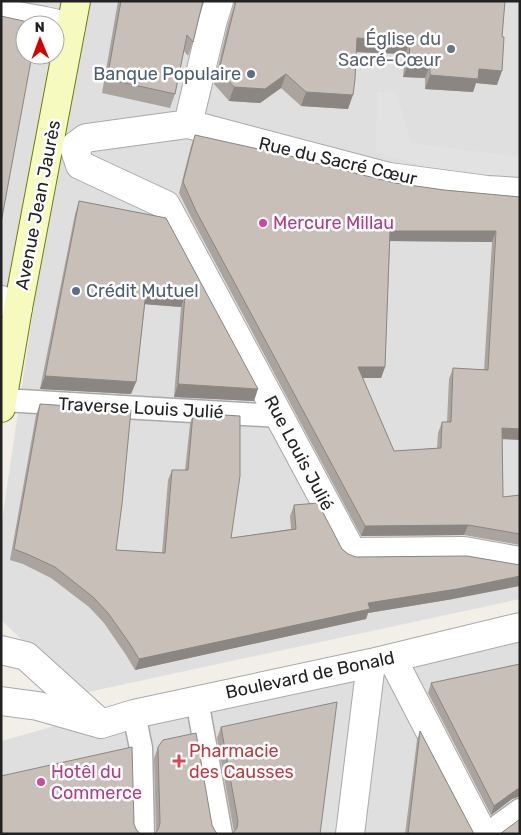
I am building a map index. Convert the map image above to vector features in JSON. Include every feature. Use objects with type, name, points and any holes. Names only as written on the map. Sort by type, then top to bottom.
[{"type":"main road","name":"Avenue Jean Jaurès","points":[[2,404],[10,304],[62,144],[74,14]]},
{"type":"street","points":[[62,144],[86,138],[188,124],[219,1]]},
{"type":"street","points":[[1,13],[36,11],[74,14]]},
{"type":"street","name":"Rue du Sacré Cœur","points":[[188,124],[389,177],[487,190],[520,192]]},
{"type":"street","name":"Rue Louis Julié","points":[[62,144],[80,165],[166,205],[352,552],[464,551],[520,561]]},
{"type":"street","name":"Traverse Louis Julié","points":[[2,404],[279,416]]},
{"type":"street","name":"Boulevard de Bonald","points":[[101,724],[134,714],[381,660],[520,627]]},
{"type":"street","points":[[1,650],[26,656],[101,724]]},
{"type":"street","points":[[350,834],[381,660]]},
{"type":"street","points":[[381,660],[483,834]]},
{"type":"street","points":[[197,700],[221,834]]},
{"type":"street","points":[[1,701],[38,706],[101,724]]},
{"type":"street","points":[[134,714],[141,748],[143,834]]},
{"type":"street","points":[[487,834],[520,810]]},
{"type":"shaded area","points":[[1,1],[64,1],[62,15],[15,15],[15,65],[53,65],[1,346]]},
{"type":"shaded area","points":[[84,1],[520,1],[520,599],[79,694],[1,620],[1,527],[48,210]]},
{"type":"shaded area","points":[[396,91],[411,143],[520,157],[520,181],[464,179],[376,152],[377,92]]},
{"type":"shaded area","points":[[520,625],[520,834],[1,834],[1,741],[152,699]]},
{"type":"building","points":[[121,1],[203,1],[193,42],[187,35],[175,94],[107,79]]},
{"type":"building","points":[[236,1],[505,1],[502,71],[479,69],[478,79],[430,75],[430,65],[409,63],[410,41],[357,38],[353,95],[306,92],[286,74],[265,89],[234,87],[219,70]]},
{"type":"building","points":[[1,16],[15,19],[15,65],[30,65],[1,223]]},
{"type":"building","points":[[195,135],[299,158],[395,183],[444,190],[520,197],[520,429],[502,428],[503,497],[520,495],[520,534],[468,525],[365,526],[196,211],[183,182]],"holes":[[[390,231],[496,231],[488,370],[453,368],[451,422],[442,422],[441,448],[394,451],[358,367],[385,367]]]},
{"type":"building","points":[[79,201],[166,218],[258,389],[178,384],[185,295],[146,291],[136,382],[45,376]]},
{"type":"building","points":[[40,404],[131,410],[116,550],[165,553],[172,470],[188,470],[193,413],[240,416],[240,476],[231,538],[296,529],[294,505],[318,503],[342,549],[356,557],[467,556],[520,565],[520,576],[457,589],[368,603],[370,609],[139,659],[108,613],[93,597],[55,567],[14,549]]},
{"type":"building","points":[[520,664],[520,788],[494,806],[431,683]]},
{"type":"building","points":[[337,702],[320,834],[232,834],[237,828],[238,821],[221,727]]},
{"type":"building","points":[[420,731],[473,832],[474,834],[408,834]]},
{"type":"building","points":[[196,733],[212,825],[218,834],[154,834],[158,830],[160,823],[158,747],[163,740]]},
{"type":"building","points":[[132,747],[134,824],[140,834],[1,834],[1,776]]},
{"type":"building","points":[[520,819],[520,834],[500,834]]},
{"type":"place","name":"Église du Sacré-Cœur","points":[[451,49]]},
{"type":"place","name":"Banque Populaire","points":[[251,74]]},
{"type":"place","name":"Mercure Millau","points":[[263,223]]},
{"type":"place","name":"Crédit Mutuel","points":[[76,291]]},
{"type":"place","name":"Pharmacie des Causses","points":[[179,761]]},
{"type":"place","name":"Hotêl du Commerce","points":[[41,782]]}]
